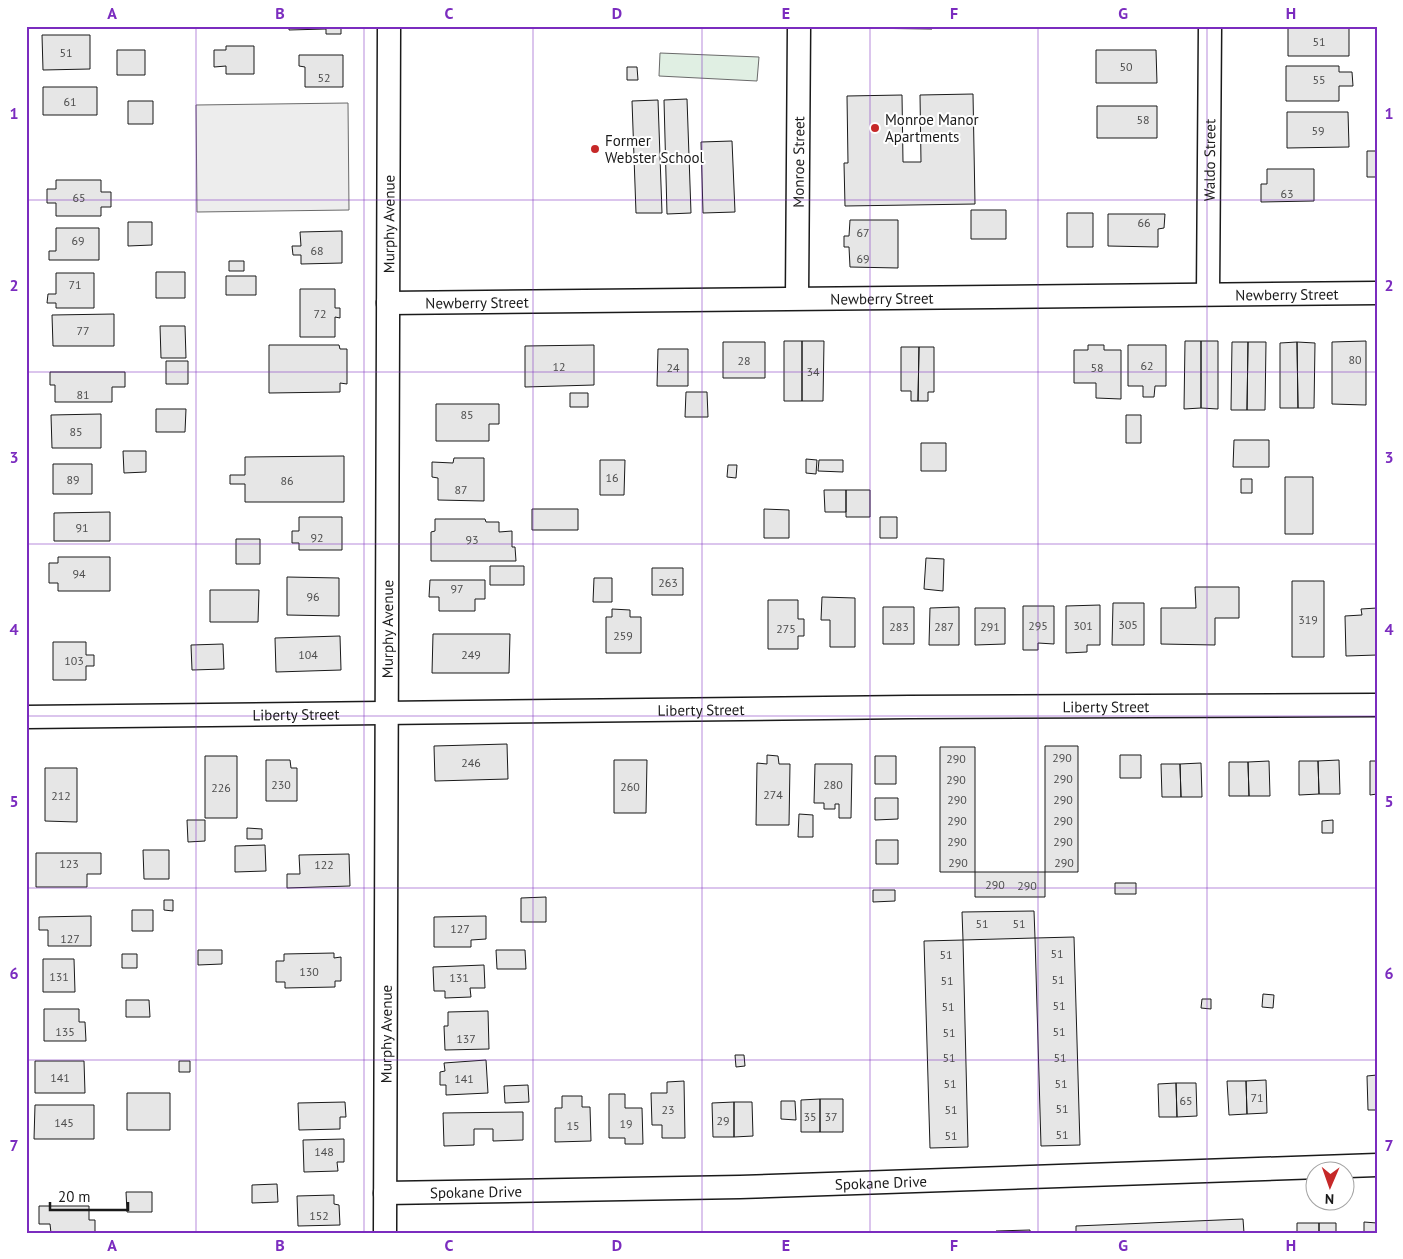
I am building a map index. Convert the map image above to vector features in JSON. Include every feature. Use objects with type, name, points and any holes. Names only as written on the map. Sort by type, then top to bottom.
[{"type":"street","name":"Murphy Avenue","points":[[384,1233],[389,26]]},
{"type":"street","name":"Monroe Street","points":[[797,298],[799,26]]},
{"type":"street","name":"Waldo Street","points":[[1208,294],[1210,26]]},
{"type":"street","name":"Newberry Street","points":[[388,303],[1377,293]]},
{"type":"street","name":"Liberty Street","points":[[26,717],[1377,705]]},
{"type":"street","name":"Spokane Drive","points":[[385,1193],[750,1187],[1377,1165]]},
{"type":"green space","points":[[660,53],[759,57],[757,81],[659,76]]},
{"type":"shaded area","points":[[348,103],[349,210],[197,212],[196,105]]},
{"type":"building","points":[[289,26],[341,26],[341,34],[326,34],[326,29],[289,30]]},
{"type":"building","points":[[854,26],[932,26],[932,29],[854,28]]},
{"type":"building","points":[[1288,26],[1349,26],[1349,56],[1288,56]]},
{"type":"building","points":[[42,35],[90,35],[90,69],[43,70]]},
{"type":"building","points":[[226,46],[254,46],[254,74],[226,74],[226,66],[214,67],[214,50],[226,50]]},
{"type":"building","points":[[117,50],[145,50],[145,75],[117,75]]},
{"type":"building","points":[[1096,50],[1156,50],[1157,83],[1096,83]]},
{"type":"building","points":[[299,55],[343,55],[343,87],[305,87],[305,67],[299,66]]},
{"type":"building","points":[[1286,66],[1339,66],[1339,72],[1352,72],[1353,86],[1339,86],[1339,101],[1286,101]]},
{"type":"building","points":[[627,67],[637,67],[638,80],[627,80]]},
{"type":"building","points":[[43,87],[97,87],[97,115],[43,115]]},
{"type":"building","name":"Monroe Manor Apartments","points":[[973,94],[975,204],[845,206],[844,163],[848,163],[847,96],[902,95],[903,162],[921,162],[920,95]]},
{"type":"building","points":[[687,99],[691,213],[667,214],[664,100]]},
{"type":"building","points":[[658,100],[662,213],[636,213],[632,101]]},
{"type":"building","points":[[128,101],[153,101],[153,124],[128,124]]},
{"type":"building","points":[[1097,106],[1157,106],[1157,138],[1097,138]]},
{"type":"building","points":[[1287,112],[1348,112],[1349,147],[1287,148]]},
{"type":"building","points":[[732,141],[735,212],[703,213],[701,142]]},
{"type":"building","points":[[1367,151],[1377,151],[1377,177],[1367,177]]},
{"type":"building","points":[[1267,169],[1314,169],[1314,201],[1261,202],[1261,184],[1267,184]]},
{"type":"building","points":[[56,180],[101,180],[101,192],[111,192],[111,207],[101,207],[101,216],[56,216],[56,203],[47,203],[47,189],[56,189]]},
{"type":"building","points":[[971,210],[1006,210],[1006,239],[971,239]]},
{"type":"building","points":[[1067,213],[1093,213],[1093,247],[1067,247]]},
{"type":"building","points":[[1108,214],[1165,214],[1164,228],[1158,229],[1158,247],[1108,246]]},
{"type":"building","points":[[850,220],[898,220],[898,268],[850,267],[849,247],[844,247],[844,236],[849,236]]},
{"type":"building","points":[[128,222],[152,222],[152,245],[128,246]]},
{"type":"building","points":[[56,228],[99,228],[99,260],[49,260],[49,251],[56,251]]},
{"type":"building","points":[[342,231],[342,263],[301,264],[301,255],[293,255],[292,246],[301,246],[300,232]]},
{"type":"building","points":[[229,261],[244,261],[244,271],[229,271]]},
{"type":"building","points":[[156,272],[185,272],[185,298],[156,298]]},
{"type":"building","points":[[56,273],[94,273],[94,308],[56,308],[56,303],[47,303],[48,294],[56,294]]},
{"type":"building","points":[[226,276],[256,276],[256,295],[226,295]]},
{"type":"building","points":[[300,289],[335,289],[335,308],[340,308],[340,318],[335,317],[335,337],[300,337]]},
{"type":"building","points":[[114,314],[114,346],[53,346],[52,315]]},
{"type":"building","points":[[160,326],[185,326],[186,358],[161,358]]},
{"type":"building","points":[[784,341],[802,341],[802,401],[784,401]]},
{"type":"building","points":[[802,341],[824,341],[823,401],[802,401]]},
{"type":"building","points":[[1185,341],[1201,341],[1201,408],[1184,409]]},
{"type":"building","points":[[1201,341],[1218,341],[1218,409],[1201,408]]},
{"type":"building","points":[[1366,341],[1366,405],[1332,404],[1332,342]]},
{"type":"building","points":[[723,342],[765,342],[765,378],[723,378]]},
{"type":"building","points":[[1232,342],[1248,342],[1247,410],[1231,410]]},
{"type":"building","points":[[1248,342],[1266,342],[1265,410],[1247,410]]},
{"type":"building","points":[[1297,342],[1315,343],[1314,408],[1298,408]]},
{"type":"building","points":[[1297,342],[1298,408],[1280,408],[1280,343]]},
{"type":"building","points":[[269,345],[339,345],[340,349],[347,349],[347,384],[340,383],[340,392],[269,393]]},
{"type":"building","points":[[594,345],[594,385],[525,387],[525,346]]},
{"type":"building","points":[[1088,345],[1104,345],[1104,350],[1121,350],[1121,399],[1096,398],[1096,383],[1074,383],[1074,350],[1088,350]]},
{"type":"building","points":[[1128,345],[1166,345],[1166,386],[1155,386],[1154,397],[1143,397],[1143,386],[1128,386]]},
{"type":"building","points":[[901,347],[919,347],[918,401],[911,401],[911,391],[901,391]]},
{"type":"building","points":[[919,347],[934,347],[934,392],[928,392],[928,401],[918,401]]},
{"type":"building","points":[[658,349],[688,349],[688,386],[657,386]]},
{"type":"building","points":[[166,361],[188,361],[188,384],[166,384]]},
{"type":"building","points":[[50,372],[125,372],[125,387],[112,387],[112,402],[55,402],[55,385],[50,385]]},
{"type":"building","points":[[686,392],[707,392],[708,417],[685,417]]},
{"type":"building","points":[[570,393],[588,393],[588,407],[570,407]]},
{"type":"building","points":[[436,404],[499,404],[499,424],[489,424],[489,441],[436,441]]},
{"type":"building","points":[[156,409],[186,409],[185,432],[156,432]]},
{"type":"building","points":[[101,414],[101,448],[52,448],[51,415]]},
{"type":"building","points":[[1126,415],[1141,415],[1141,443],[1126,443]]},
{"type":"building","points":[[1234,440],[1269,440],[1269,467],[1233,467]]},
{"type":"building","points":[[921,443],[946,443],[946,471],[921,471]]},
{"type":"building","points":[[123,451],[146,451],[146,472],[124,473]]},
{"type":"building","points":[[344,456],[344,502],[245,502],[245,484],[230,484],[230,475],[245,475],[245,457]]},
{"type":"building","points":[[454,458],[484,458],[484,501],[438,500],[438,478],[432,477],[432,462],[453,463]]},
{"type":"building","points":[[806,459],[817,460],[816,474],[806,473]]},
{"type":"building","points":[[600,460],[625,460],[624,495],[600,495]]},
{"type":"building","points":[[819,460],[843,460],[843,472],[818,471]]},
{"type":"building","points":[[53,464],[92,464],[92,494],[53,494]]},
{"type":"building","points":[[728,465],[737,465],[736,478],[727,477]]},
{"type":"building","points":[[1285,477],[1313,477],[1313,534],[1285,534]]},
{"type":"building","points":[[1241,479],[1252,479],[1252,493],[1241,493]]},
{"type":"building","points":[[824,490],[846,490],[846,512],[825,512]]},
{"type":"building","points":[[846,490],[870,490],[870,517],[846,517]]},
{"type":"building","points":[[532,509],[578,509],[578,530],[532,530]]},
{"type":"building","points":[[764,509],[789,510],[789,538],[764,538]]},
{"type":"building","points":[[110,512],[110,541],[54,541],[54,513]]},
{"type":"building","points":[[299,517],[342,517],[342,550],[299,550],[299,543],[292,543],[292,531],[299,531]]},
{"type":"building","points":[[880,517],[897,517],[897,538],[880,538]]},
{"type":"building","points":[[435,519],[485,519],[486,522],[499,522],[499,532],[512,531],[512,547],[515,547],[516,561],[431,561],[431,532],[435,531]]},
{"type":"building","points":[[236,539],[260,539],[260,564],[236,564]]},
{"type":"building","points":[[58,557],[110,557],[110,591],[58,591],[58,583],[49,583],[49,563],[58,563]]},
{"type":"building","points":[[926,558],[944,559],[943,591],[924,589]]},
{"type":"building","points":[[490,566],[524,566],[524,585],[490,585]]},
{"type":"building","points":[[652,568],[683,568],[683,595],[652,595]]},
{"type":"building","points":[[287,577],[339,578],[339,616],[287,615]]},
{"type":"building","points":[[594,578],[612,578],[612,602],[593,602]]},
{"type":"building","points":[[430,580],[485,580],[485,599],[475,599],[475,611],[439,611],[439,597],[429,597]]},
{"type":"building","points":[[1292,581],[1324,581],[1324,657],[1292,657]]},
{"type":"building","points":[[1195,587],[1239,587],[1239,618],[1215,618],[1215,645],[1161,644],[1161,608],[1196,608]]},
{"type":"building","points":[[210,590],[259,590],[258,622],[210,622]]},
{"type":"building","points":[[822,597],[855,598],[855,647],[830,647],[830,620],[821,620]]},
{"type":"building","points":[[768,600],[798,600],[798,619],[804,619],[804,636],[798,636],[798,649],[768,649]]},
{"type":"building","points":[[1113,603],[1144,603],[1144,645],[1112,645]]},
{"type":"building","points":[[1100,605],[1100,645],[1087,645],[1087,652],[1066,653],[1066,606]]},
{"type":"building","points":[[1023,606],[1054,606],[1054,644],[1038,643],[1038,650],[1023,650]]},
{"type":"building","points":[[883,607],[914,607],[914,644],[883,644]]},
{"type":"building","points":[[959,607],[959,645],[929,645],[930,608]]},
{"type":"building","points":[[975,608],[1005,608],[1005,644],[975,645]]},
{"type":"building","points":[[1377,608],[1377,655],[1346,656],[1345,616],[1362,615],[1361,609]]},
{"type":"building","points":[[612,609],[630,610],[630,617],[641,617],[641,653],[606,653],[606,617],[612,617]]},
{"type":"building","points":[[433,634],[510,634],[509,673],[432,673]]},
{"type":"building","points":[[340,636],[341,670],[276,672],[275,638]]},
{"type":"building","points":[[53,642],[86,642],[86,655],[94,655],[94,666],[86,666],[86,680],[53,680]]},
{"type":"building","points":[[223,644],[224,669],[192,670],[191,645]]},
{"type":"building","points":[[507,744],[508,779],[435,781],[434,746]]},
{"type":"building","points":[[1045,746],[1078,746],[1078,872],[1045,872]]},
{"type":"building","points":[[940,747],[975,747],[975,872],[940,872]]},
{"type":"building","points":[[767,755],[778,756],[779,764],[790,764],[789,825],[756,825],[757,763],[767,764]]},
{"type":"building","points":[[1120,755],[1141,755],[1141,778],[1120,778]]},
{"type":"building","points":[[205,756],[237,756],[237,818],[205,818]]},
{"type":"building","points":[[875,756],[896,756],[896,784],[875,784]]},
{"type":"building","points":[[266,760],[290,760],[291,768],[297,768],[297,801],[266,801]]},
{"type":"building","points":[[614,760],[647,760],[646,813],[614,813]]},
{"type":"building","points":[[1339,760],[1340,794],[1319,794],[1318,761]]},
{"type":"building","points":[[1269,761],[1270,796],[1249,796],[1248,762]]},
{"type":"building","points":[[1299,761],[1318,761],[1319,794],[1299,795]]},
{"type":"building","points":[[1370,761],[1377,761],[1377,794],[1370,795]]},
{"type":"building","points":[[1229,762],[1248,762],[1249,796],[1229,796]]},
{"type":"building","points":[[1201,763],[1202,797],[1181,797],[1180,764]]},
{"type":"building","points":[[815,764],[852,764],[851,818],[839,818],[839,804],[835,804],[835,809],[824,809],[824,803],[814,803]]},
{"type":"building","points":[[1161,764],[1180,764],[1181,797],[1162,797]]},
{"type":"building","points":[[45,768],[77,768],[77,822],[45,821]]},
{"type":"building","points":[[875,798],[898,798],[898,819],[875,820]]},
{"type":"building","points":[[799,814],[813,815],[813,837],[798,837]]},
{"type":"building","points":[[187,820],[205,820],[205,841],[188,842]]},
{"type":"building","points":[[1333,820],[1333,833],[1322,833],[1322,821]]},
{"type":"building","points":[[247,828],[262,829],[262,839],[247,839]]},
{"type":"building","points":[[876,840],[898,840],[898,864],[876,864]]},
{"type":"building","points":[[265,845],[266,871],[235,872],[235,846]]},
{"type":"building","points":[[143,850],[169,850],[169,879],[144,879]]},
{"type":"building","points":[[36,853],[101,853],[101,874],[87,874],[87,887],[36,887]]},
{"type":"building","points":[[349,854],[350,886],[287,888],[287,874],[300,874],[299,855]]},
{"type":"building","points":[[975,872],[1045,872],[1045,897],[975,897]]},
{"type":"building","points":[[1115,883],[1136,883],[1136,894],[1115,894]]},
{"type":"building","points":[[873,890],[895,890],[895,901],[873,902]]},
{"type":"building","points":[[546,897],[546,922],[521,922],[521,898]]},
{"type":"building","points":[[164,900],[173,900],[173,911],[164,910]]},
{"type":"building","points":[[132,910],[153,910],[153,931],[132,931]]},
{"type":"building","points":[[1034,911],[1035,938],[963,940],[962,912]]},
{"type":"building","points":[[91,916],[91,946],[48,946],[48,930],[39,930],[39,917]]},
{"type":"building","points":[[486,916],[486,939],[471,940],[471,947],[434,947],[434,917]]},
{"type":"building","points":[[1074,937],[1080,1145],[1041,1146],[1035,938]]},
{"type":"building","points":[[963,940],[968,1147],[930,1148],[924,941]]},
{"type":"building","points":[[198,950],[222,950],[222,964],[198,965]]},
{"type":"building","points":[[496,950],[525,950],[526,969],[497,969]]},
{"type":"building","points":[[334,953],[334,958],[341,957],[341,981],[335,981],[335,987],[285,988],[285,982],[276,982],[276,961],[284,961],[284,954]]},
{"type":"building","points":[[122,954],[137,954],[137,968],[122,968]]},
{"type":"building","points":[[43,959],[74,959],[75,992],[43,992]]},
{"type":"building","points":[[484,965],[485,988],[470,988],[471,997],[445,998],[445,991],[434,991],[433,967]]},
{"type":"building","points":[[1263,994],[1274,995],[1273,1008],[1262,1007]]},
{"type":"building","points":[[1202,999],[1211,999],[1211,1009],[1201,1008]]},
{"type":"building","points":[[126,1000],[149,1000],[150,1017],[126,1017]]},
{"type":"building","points":[[44,1009],[79,1009],[79,1022],[85,1022],[86,1041],[44,1041]]},
{"type":"building","points":[[488,1011],[489,1049],[445,1050],[444,1026],[448,1026],[448,1012]]},
{"type":"building","points":[[735,1055],[744,1055],[745,1066],[736,1067]]},
{"type":"building","points":[[486,1060],[488,1093],[446,1095],[446,1085],[440,1085],[440,1072],[445,1071],[444,1063]]},
{"type":"building","points":[[35,1061],[84,1061],[85,1093],[35,1093]]},
{"type":"building","points":[[179,1061],[190,1061],[190,1072],[179,1072]]},
{"type":"building","points":[[1377,1075],[1377,1110],[1368,1110],[1367,1076]]},
{"type":"building","points":[[1266,1080],[1267,1113],[1247,1114],[1246,1081]]},
{"type":"building","points":[[684,1081],[685,1138],[662,1138],[662,1125],[652,1125],[651,1093],[667,1093],[667,1082]]},
{"type":"building","points":[[1227,1081],[1246,1081],[1247,1114],[1229,1115]]},
{"type":"building","points":[[1176,1083],[1177,1117],[1159,1117],[1158,1084]]},
{"type":"building","points":[[1176,1083],[1196,1083],[1197,1116],[1177,1117]]},
{"type":"building","points":[[528,1085],[529,1102],[505,1103],[504,1086]]},
{"type":"building","points":[[127,1093],[170,1093],[170,1130],[127,1130]]},
{"type":"building","points":[[609,1094],[625,1094],[625,1108],[642,1108],[643,1144],[625,1144],[625,1138],[609,1138]]},
{"type":"building","points":[[562,1096],[582,1096],[582,1107],[590,1107],[591,1141],[555,1142],[555,1108],[562,1108]]},
{"type":"building","points":[[820,1099],[820,1132],[801,1132],[801,1100]]},
{"type":"building","points":[[820,1099],[843,1099],[843,1132],[820,1132]]},
{"type":"building","points":[[781,1101],[795,1101],[796,1120],[781,1119]]},
{"type":"building","points":[[345,1102],[346,1117],[340,1117],[340,1129],[299,1130],[298,1103]]},
{"type":"building","points":[[734,1102],[734,1137],[713,1137],[712,1103]]},
{"type":"building","points":[[734,1102],[752,1102],[753,1136],[734,1137]]},
{"type":"building","points":[[35,1105],[94,1105],[94,1139],[34,1139]]},
{"type":"building","points":[[523,1112],[523,1140],[493,1141],[493,1129],[474,1129],[474,1145],[444,1146],[443,1113]]},
{"type":"building","points":[[344,1139],[344,1162],[337,1162],[338,1171],[304,1172],[303,1140]]},
{"type":"building","points":[[277,1184],[278,1202],[252,1203],[252,1185]]},
{"type":"building","points":[[126,1192],[152,1192],[152,1212],[127,1212]]},
{"type":"building","points":[[334,1195],[334,1204],[339,1205],[340,1225],[298,1226],[297,1196]]},
{"type":"building","points":[[39,1206],[89,1206],[89,1220],[95,1220],[95,1233],[51,1233],[50,1224],[39,1224]]},
{"type":"building","points":[[1243,1219],[1244,1233],[1076,1233],[1076,1226]]},
{"type":"building","points":[[1364,1222],[1377,1223],[1377,1233],[1364,1233]]},
{"type":"building","points":[[1297,1223],[1319,1223],[1319,1233],[1297,1233]]},
{"type":"building","points":[[1319,1223],[1336,1223],[1336,1233],[1319,1233]]},
{"type":"building","points":[[1030,1230],[1030,1233],[997,1233],[996,1231]]},
{"type":"place","name":"Monroe Manor Apartments","points":[[875,128]]},
{"type":"place","name":"Former Webster School","points":[[595,149]]}]
